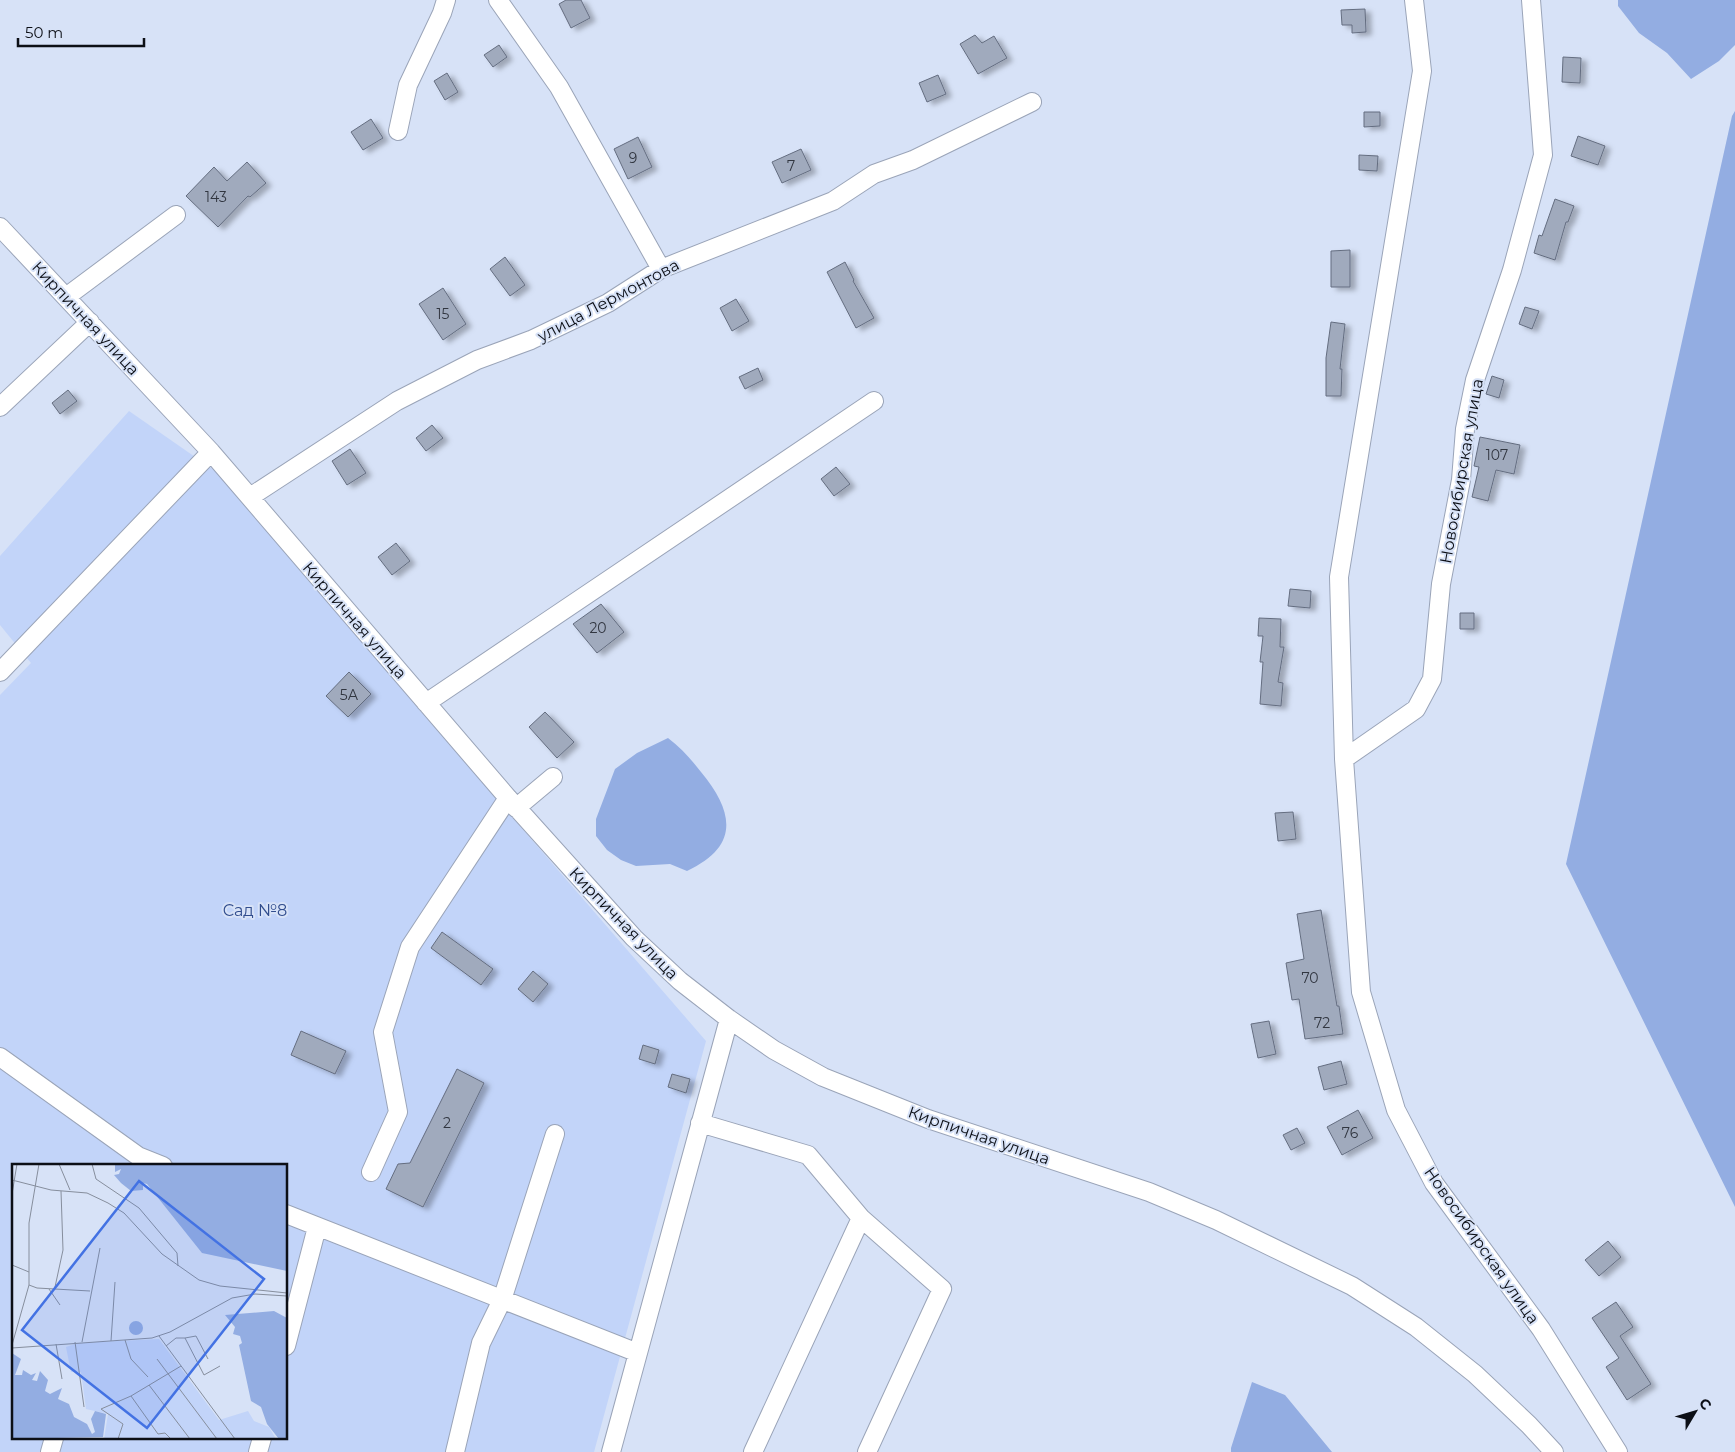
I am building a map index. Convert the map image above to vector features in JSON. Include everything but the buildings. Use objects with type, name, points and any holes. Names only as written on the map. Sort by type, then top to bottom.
[{"type":"street","points":[[398,131],[408,85],[442,13],[446,0]]},
{"type":"street","points":[[498,0],[559,87],[661,269]]},
{"type":"street","name":"Новосибирская улица","points":[[1414,0],[1422,71],[1339,577],[1344,759],[1361,992],[1396,1110],[1434,1183],[1541,1329],[1618,1452]]},
{"type":"street","name":"Новосибирская улица","points":[[1344,759],[1416,709],[1432,678],[1441,584],[1461,480],[1465,429],[1475,380],[1512,270],[1544,155],[1531,0]]},
{"type":"street","name":"улица Лермонтова","points":[[250,497],[396,401],[477,360],[531,340],[608,303],[661,269],[833,200],[874,174],[913,160],[1032,102]]},
{"type":"street","points":[[66,297],[176,215]]},
{"type":"street","name":"Кирпичная улица","points":[[0,227],[211,452],[512,803],[634,938],[680,981],[728,1020],[774,1050],[823,1077],[928,1119],[1149,1192],[1216,1220],[1352,1286],[1416,1327],[1475,1374],[1529,1425],[1554,1452]]},
{"type":"street","points":[[0,407],[90,322]]},
{"type":"street","points":[[426,703],[874,401]]},
{"type":"street","points":[[0,672],[211,452]]},
{"type":"street","points":[[371,1172],[398,1112],[383,1032],[410,948],[512,803],[553,777]]},
{"type":"street","points":[[611,1452],[728,1020]]},
{"type":"street","points":[[0,1057],[137,1161],[153,1164]]},
{"type":"street","points":[[700,1123],[808,1155],[861,1218],[942,1289],[867,1452]]},
{"type":"street","points":[[455,1452],[481,1343],[502,1300],[555,1134]]},
{"type":"street","points":[[288,1215],[638,1354]]},
{"type":"street","points":[[753,1452],[861,1218]]},
{"type":"street","points":[[288,1339],[318,1227]]},
{"type":"green space","name":"Сад №8","points":[[129,411],[221,475],[416,706],[706,1041],[594,1452],[0,1452],[0,695],[31,663],[0,625],[0,556]]},
{"type":"shaded area","points":[[1618,0],[1735,0],[1735,45],[1719,61],[1691,79],[1667,53],[1639,33],[1618,6]]},
{"type":"shaded area","points":[[1735,111],[1735,1207],[1566,864],[1732,116]]},
{"type":"shaded area","points":[[668,738],[690,758],[712,787],[725,814],[726,827],[723,839],[716,851],[687,871],[670,864],[636,866],[621,860],[607,850],[596,836],[596,819],[615,769],[637,753]]},
{"type":"shaded area","points":[[1252,1382],[1285,1395],[1332,1452],[1231,1452]]}]
